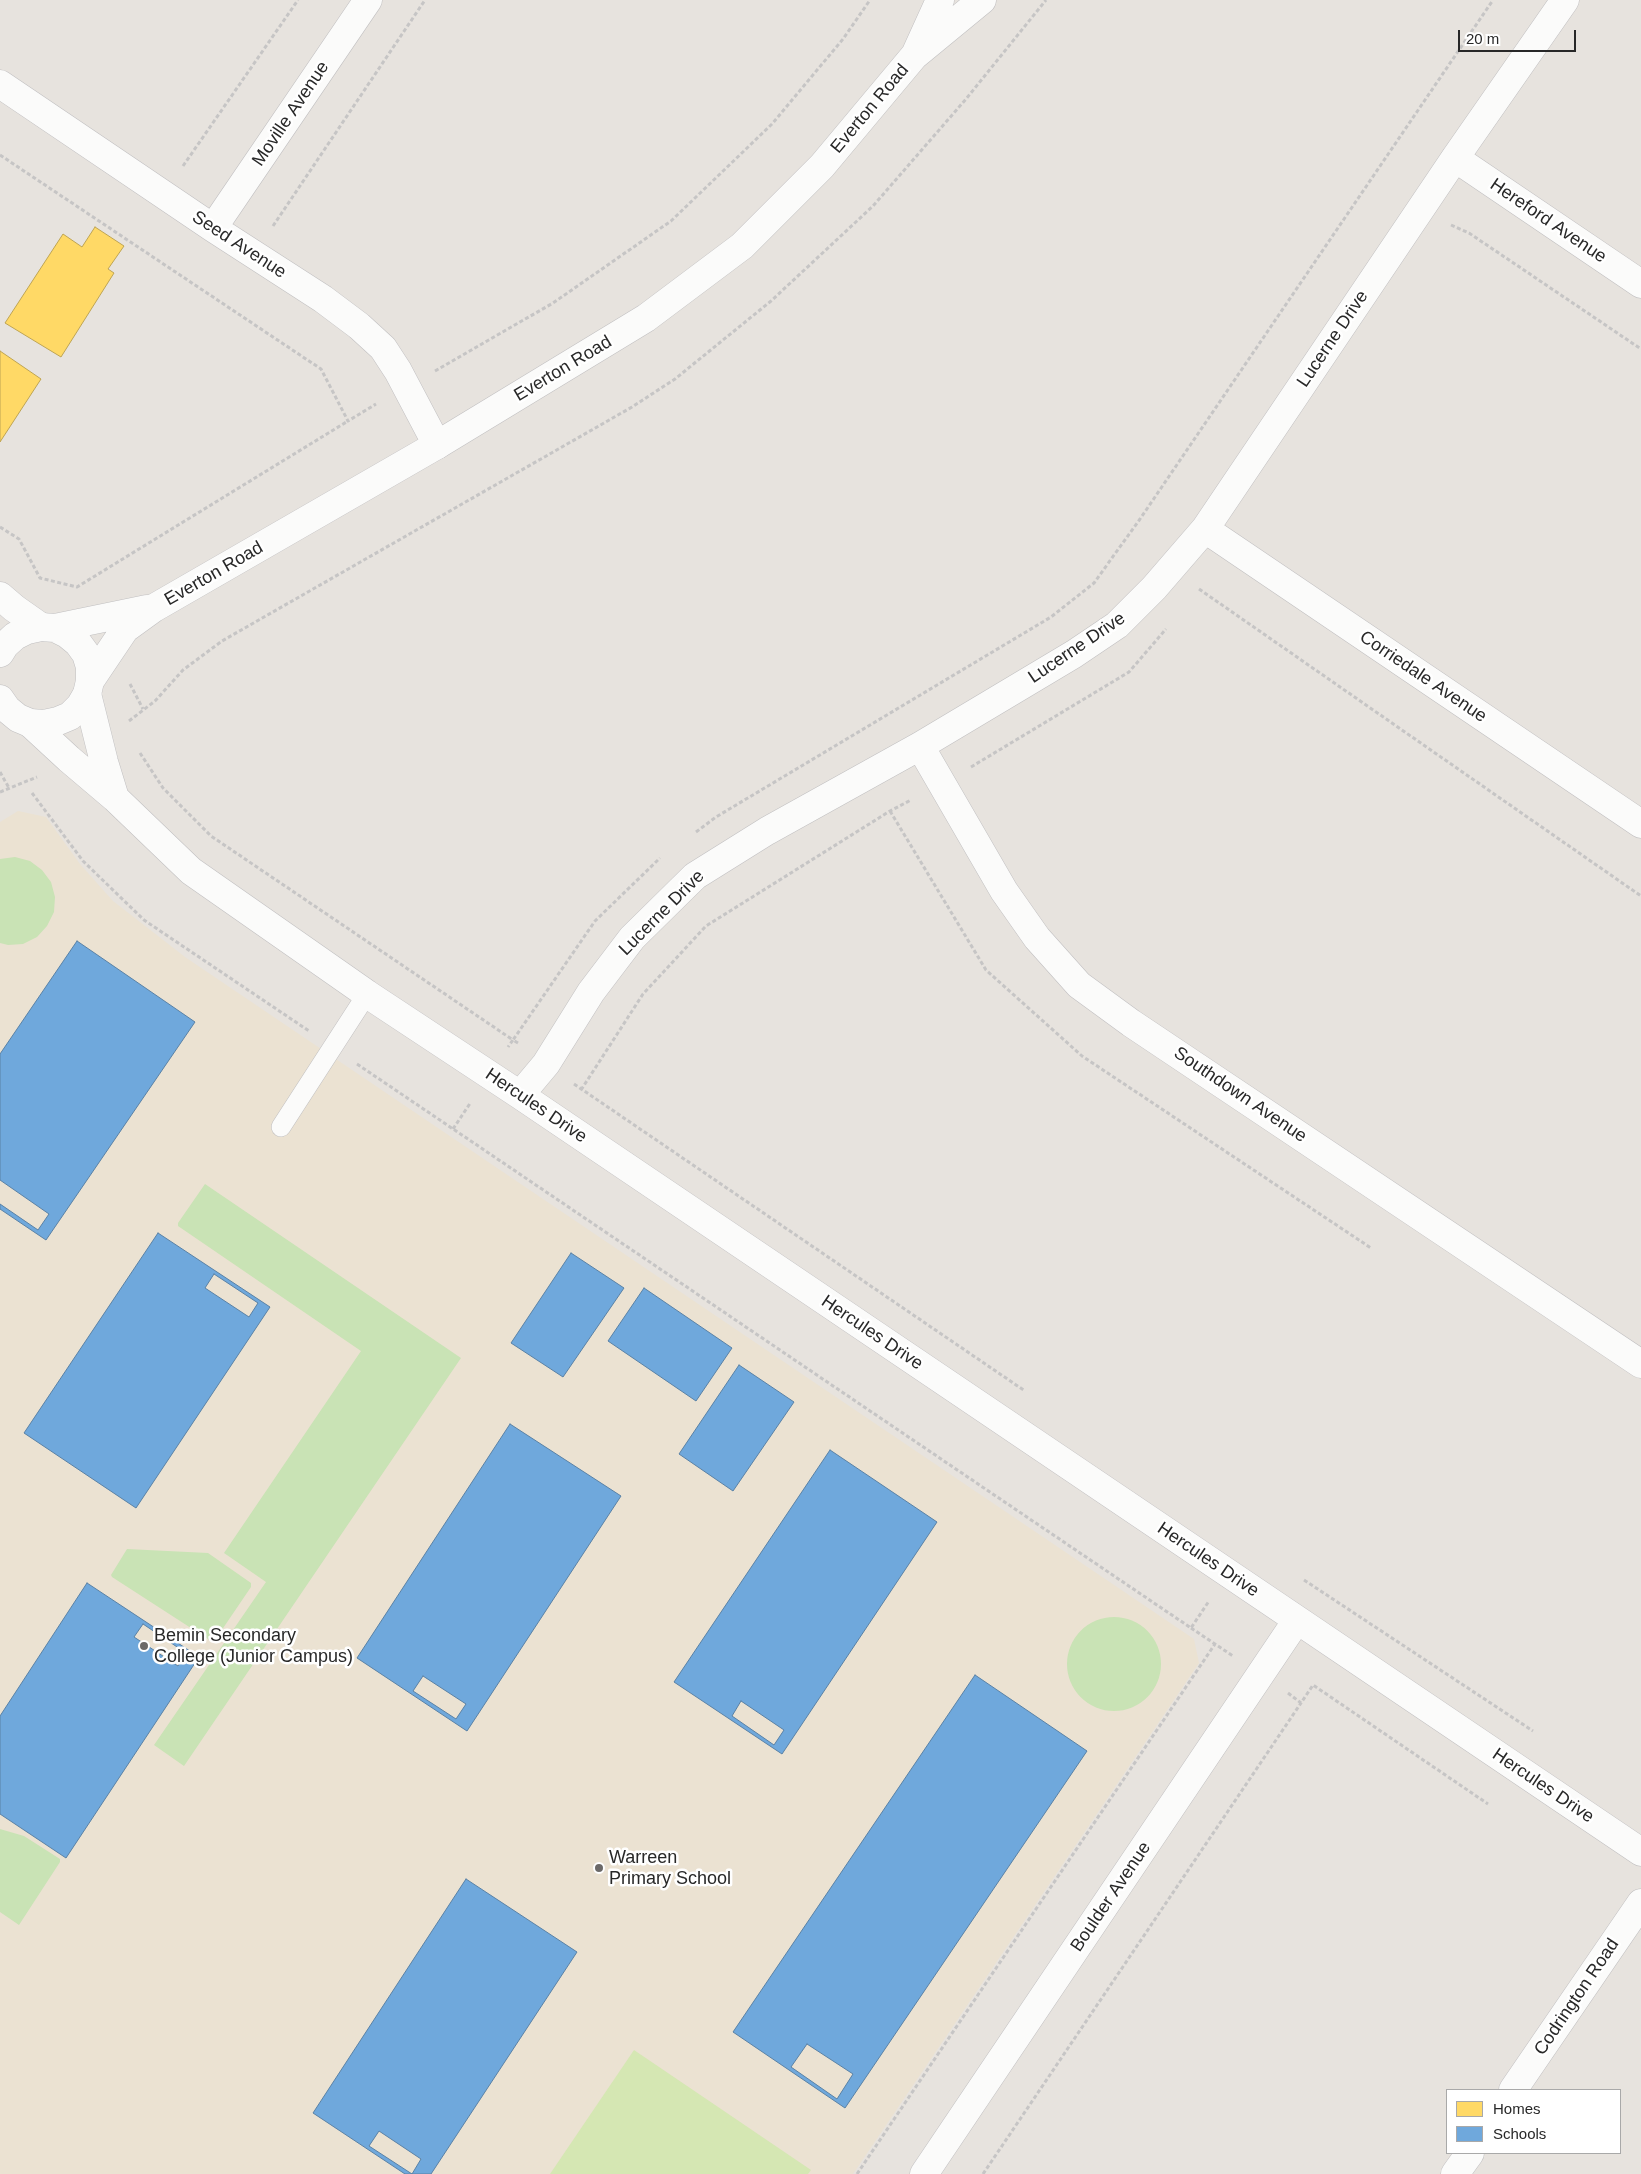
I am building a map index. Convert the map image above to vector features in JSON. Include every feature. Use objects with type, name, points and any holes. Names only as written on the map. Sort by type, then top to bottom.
[{"type":"street","name":"Moville Avenue","points":[[213,228],[368,0]]},
{"type":"street","name":"Everton Road","points":[[914,56],[940,0]]},
{"type":"street","name":"Everton Road","points":[[12,714],[44,724],[58,722],[70,716],[80,706],[125,630],[154,608],[438,445],[646,318],[742,246],[822,166],[914,56],[982,0]]},
{"type":"street","name":"Lucerne Drive","points":[[520,1095],[546,1064],[591,992],[632,938],[695,876],[767,831],[920,746],[1074,654],[1117,625],[1154,588],[1206,529],[1455,158],[1565,0]]},
{"type":"street","name":"Seed Avenue","points":[[0,84],[213,228],[323,299],[359,326],[383,348],[398,370],[438,445]]},
{"type":"street","name":"Hereford Avenue","points":[[1455,158],[1641,284]]},
{"type":"street","name":"Corriedale Avenue","points":[[1206,529],[1641,824]]},
{"type":"street","name":"Hercules Drive","points":[[0,596],[14,608],[48,628],[67,634],[78,643],[86,654],[90,667],[89,688],[104,762],[116,798]]},
{"type":"street","name":"Everton Road","points":[[0,653],[4,645],[15,636],[28,630],[154,608]]},
{"type":"street","name":"Hercules Drive","points":[[12,714],[116,798],[191,871],[368,994],[1641,1852]]},
{"type":"street","name":"Southdown Avenue","points":[[920,746],[1004,891],[1037,938],[1079,985],[1132,1023],[1641,1364]]},
{"type":"street","name":"Boulder Avenue","points":[[924,2174],[1297,1620]]},
{"type":"street","name":"Codrington Road","points":[[1514,2089],[1641,1903]]},
{"type":"street","points":[[1455,2174],[1469,2154]]},
{"type":"lane","points":[[281,1127],[368,994]]},
{"type":"path","points":[[163,194],[298,0]]},
{"type":"path","points":[[269,232],[425,0]]},
{"type":"path","points":[[433,372],[553,303],[671,220],[772,124],[844,39],[870,0]]},
{"type":"path","points":[[130,720],[155,701],[183,670],[222,641],[632,407],[675,379],[771,301],[873,206],[966,98],[1046,0]]},
{"type":"path","points":[[0,155],[320,369],[348,421]]},
{"type":"path","points":[[1448,224],[1469,233],[1641,349]]},
{"type":"path","points":[[0,526],[19,539],[40,578],[77,587],[406,387]]},
{"type":"path","points":[[1199,589],[1641,896]]},
{"type":"path","points":[[0,772],[9,788]]},
{"type":"path","points":[[0,792],[41,775]]},
{"type":"path","points":[[32,793],[83,861],[144,920],[1301,1703]]},
{"type":"path","points":[[1190,1628],[1229,1574]]},
{"type":"path","points":[[1297,1575],[1533,1731]]},
{"type":"path","points":[[858,2174],[1215,1644]]},
{"type":"path","points":[[983,2174],[1313,1685],[1488,1804]]},
{"type":"shaded area","name":"Warreen Primary School","points":[[18,811],[46,817],[80,864],[113,901],[185,957],[1194,1639],[1199,1663],[853,2174],[0,2174],[0,822]]},
{"type":"green space","points":[[15,857],[30,861],[42,870],[51,882],[55,897],[54,912],[47,926],[37,937],[23,944],[8,945],[0,943],[0,859]]},
{"type":"green space","points":[[205,1184],[461,1358],[184,1766],[154,1745],[266,1582],[224,1553],[361,1351],[178,1226],[178,1223]]},
{"type":"green space","points":[[127,1549],[208,1553],[251,1583],[251,1587],[215,1640],[211,1641],[112,1577],[111,1575]]},
{"type":"green space","points":[[1114,1617],[1132,1620],[1147,1631],[1158,1646],[1161,1664],[1158,1682],[1147,1697],[1132,1708],[1114,1711],[1096,1708],[1081,1697],[1070,1682],[1067,1664],[1070,1646],[1081,1631],[1096,1620]]},
{"type":"green space","points":[[0,1829],[24,1836],[60,1859],[60,1862],[19,1925],[0,1912]]},
{"type":"green space","points":[[634,2050],[811,2170],[808,2174],[550,2174]]},
{"type":"building: Homes","points":[[95,227],[124,246],[108,269],[114,273],[61,357],[5,323],[63,234],[82,247]]},
{"type":"building: Homes","points":[[0,351],[41,379],[0,442]]},
{"type":"building: Schools","points":[[77,941],[195,1022],[46,1240],[0,1209],[0,1204],[38,1230],[49,1214],[0,1180],[0,1054]]},
{"type":"building: Schools","points":[[158,1233],[270,1307],[136,1508],[24,1433]],"holes":[[[214,1274],[258,1303],[249,1317],[205,1288]]]},
{"type":"building: Schools","points":[[571,1253],[624,1288],[563,1377],[511,1343]]},
{"type":"building: Schools","points":[[644,1288],[732,1348],[696,1401],[608,1341]]},
{"type":"building: Schools","points":[[739,1365],[794,1402],[733,1491],[679,1454]]},
{"type":"building: Schools","points":[[510,1424],[621,1496],[467,1731],[357,1658]],"holes":[[[423,1676],[466,1704],[456,1719],[413,1691]]]},
{"type":"building: Schools","points":[[830,1450],[937,1522],[782,1754],[674,1682]],"holes":[[[741,1701],[784,1730],[774,1745],[732,1716]]]},
{"type":"building: Schools","points":[[87,1583],[199,1657],[66,1858],[0,1814],[0,1716]],"holes":[[[143,1624],[186,1653],[178,1666],[134,1637]]]},
{"type":"building: Schools","points":[[975,1675],[1087,1751],[845,2108],[733,2032]],"holes":[[[807,2044],[853,2074],[837,2099],[791,2067]]]},
{"type":"building: Schools","points":[[466,1879],[577,1952],[431,2174],[405,2174],[313,2113]],"holes":[[[379,2131],[421,2159],[412,2174],[369,2146]]]},
{"type":"place","name":"Bemin Secondary College (Junior Campus)","points":[[144,1646]]},
{"type":"place","name":"Warreen Primary School","points":[[599,1868]]}]
